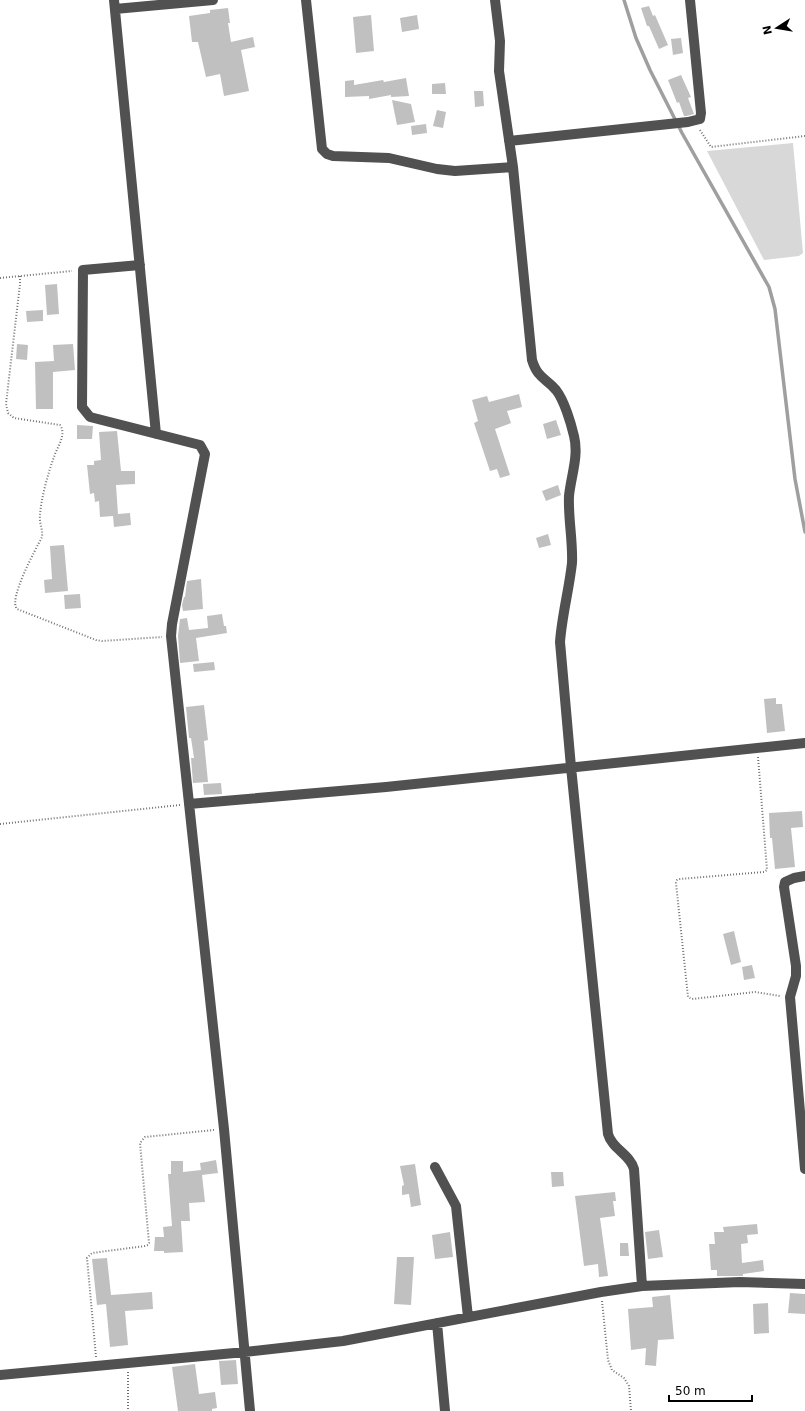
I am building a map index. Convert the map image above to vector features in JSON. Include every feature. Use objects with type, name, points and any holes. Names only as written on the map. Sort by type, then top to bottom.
[{"type":"street","points":[[156,434],[115,5],[213,0]]},
{"type":"street","points":[[306,0],[322,149],[327,154],[333,156],[389,158],[455,172],[513,167]]},
{"type":"street","points":[[495,0],[500,41],[499,71],[513,167],[532,360],[535,370],[556,390],[561,398],[575,437],[575,462],[569,499],[572,563],[561,624],[560,642],[608,1134],[612,1143],[633,1164],[642,1286]]},
{"type":"street","points":[[509,141],[691,122],[700,119],[701,113],[690,0]]},
{"type":"street","points":[[140,265],[83,270],[82,407],[90,417],[200,445],[204,454],[171,636],[224,1129],[250,1411]]},
{"type":"street","points":[[189,804],[386,787],[805,743]]},
{"type":"street","points":[[805,876],[794,878],[785,882],[784,887],[796,966],[796,976],[790,997],[805,1169]]},
{"type":"street","points":[[434,1167],[456,1206],[468,1317]]},
{"type":"street","points":[[0,1375],[245,1352],[343,1341],[437,1322],[642,1286],[740,1282],[805,1284]]},
{"type":"street","points":[[437,1322],[445,1411]]},
{"type":"path","points":[[691,122],[711,147],[805,136]]},
{"type":"path","points":[[0,278],[83,270]]},
{"type":"path","points":[[20,276],[6,404],[8,413],[14,418],[60,425],[63,429],[63,434],[53,458],[41,506],[40,517],[43,532],[42,537],[21,581],[14,603],[15,607],[96,640],[102,641],[171,636]]},
{"type":"path","points":[[757,748],[767,870],[764,872],[677,880],[676,883],[687,994],[688,997],[692,999],[755,992],[790,997]]},
{"type":"path","points":[[0,824],[189,804]]},
{"type":"path","points":[[97,1366],[87,1258],[92,1253],[145,1246],[150,1243],[140,1143],[145,1137],[224,1129]]},
{"type":"path","points":[[601,1292],[608,1360],[612,1370],[624,1378],[629,1386],[631,1411]]},
{"type":"path","points":[[127,1363],[128,1411]]},
{"type":"shaded area","points":[[793,143],[803,253],[799,256],[764,260],[707,151]]},
{"type":"building","points":[[649,6],[653,16],[655,15],[668,45],[659,49],[649,26],[647,26],[641,8]]},
{"type":"building","points":[[228,8],[230,23],[228,23],[231,42],[253,37],[255,47],[241,50],[249,91],[224,96],[220,74],[206,77],[198,42],[192,42],[189,16],[210,13],[210,10]]},
{"type":"building","points":[[371,15],[374,51],[356,53],[353,17]]},
{"type":"building","points":[[417,15],[419,29],[402,32],[400,18]]},
{"type":"building","points":[[681,38],[683,53],[673,55],[671,39]]},
{"type":"building","points":[[681,75],[691,97],[688,98],[694,114],[687,116],[684,116],[679,102],[677,103],[668,80]]},
{"type":"building","points":[[406,78],[409,96],[391,97],[391,95],[369,99],[369,96],[345,97],[345,81],[354,80],[354,85]]},
{"type":"building","points":[[445,83],[446,94],[432,94],[432,84]]},
{"type":"building","points":[[474,91],[483,91],[484,106],[475,107]]},
{"type":"building","points":[[392,100],[411,104],[415,122],[397,125]]},
{"type":"building","points":[[437,110],[446,112],[443,128],[433,126]]},
{"type":"building","points":[[426,124],[427,133],[412,135],[411,126]]},
{"type":"building","points":[[57,284],[59,314],[47,315],[45,285]]},
{"type":"building","points":[[43,310],[43,321],[27,322],[26,311]]},
{"type":"building","points":[[17,344],[28,345],[27,360],[16,359]]},
{"type":"building","points":[[73,344],[75,370],[53,372],[53,409],[36,409],[35,362],[54,361],[53,345]]},
{"type":"building","points":[[519,394],[522,407],[507,411],[511,423],[495,429],[510,475],[500,478],[497,469],[490,471],[474,423],[478,421],[472,400],[487,396],[489,402]]},
{"type":"building","points":[[556,420],[561,435],[547,439],[543,424]]},
{"type":"building","points":[[77,425],[93,426],[92,439],[77,439]]},
{"type":"building","points":[[117,431],[121,471],[135,471],[135,484],[116,485],[118,514],[130,513],[131,525],[114,527],[113,516],[100,517],[99,501],[95,502],[94,493],[90,494],[87,465],[94,465],[94,461],[101,460],[99,432]]},
{"type":"building","points":[[558,485],[561,495],[546,501],[542,491]]},
{"type":"building","points":[[548,534],[551,545],[539,548],[536,538]]},
{"type":"building","points":[[64,545],[68,591],[45,593],[44,580],[52,579],[50,546]]},
{"type":"building","points":[[201,579],[203,609],[183,611],[182,605],[185,597],[187,581]]},
{"type":"building","points":[[80,594],[81,608],[65,609],[64,595]]},
{"type":"building","points":[[222,614],[227,633],[196,638],[199,661],[180,663],[178,636],[180,619],[187,618],[189,630],[208,628],[207,616]]},
{"type":"building","points":[[214,662],[215,670],[194,672],[193,664]]},
{"type":"building","points":[[776,698],[776,704],[782,704],[785,731],[767,733],[764,699]]},
{"type":"building","points":[[204,705],[208,740],[204,741],[208,782],[193,783],[191,758],[194,758],[191,738],[189,738],[186,707]]},
{"type":"building","points":[[221,783],[222,794],[204,795],[203,784]]},
{"type":"building","points":[[802,811],[803,827],[791,828],[795,867],[775,869],[772,838],[770,838],[769,813]]},
{"type":"building","points":[[734,931],[741,962],[731,965],[723,934]]},
{"type":"building","points":[[752,965],[755,978],[744,980],[742,967]]},
{"type":"building","points":[[216,1160],[218,1173],[202,1175],[205,1202],[189,1203],[190,1221],[181,1221],[183,1252],[164,1253],[164,1251],[154,1251],[155,1237],[164,1237],[163,1227],[172,1226],[168,1174],[171,1174],[171,1161],[183,1161],[183,1172],[201,1170],[200,1163]]},
{"type":"building","points":[[415,1164],[421,1205],[411,1207],[409,1194],[402,1195],[402,1186],[404,1185],[400,1166]]},
{"type":"building","points":[[551,1172],[563,1172],[564,1186],[552,1187]]},
{"type":"building","points":[[615,1192],[616,1201],[613,1201],[615,1216],[600,1218],[608,1276],[599,1277],[598,1264],[584,1266],[575,1196]]},
{"type":"building","points":[[757,1224],[758,1234],[747,1235],[748,1243],[741,1244],[742,1263],[763,1260],[764,1271],[743,1274],[743,1276],[717,1276],[717,1270],[711,1270],[709,1244],[715,1244],[714,1232],[724,1232],[723,1227]]},
{"type":"building","points":[[659,1230],[663,1257],[648,1259],[645,1232]]},
{"type":"building","points":[[450,1232],[453,1257],[435,1259],[432,1235]]},
{"type":"building","points":[[620,1243],[628,1243],[629,1256],[620,1256]]},
{"type":"building","points":[[397,1257],[414,1257],[411,1305],[394,1304]]},
{"type":"building","points":[[107,1258],[111,1295],[152,1292],[153,1309],[125,1311],[128,1345],[110,1347],[106,1304],[97,1305],[92,1259]]},
{"type":"building","points":[[790,1293],[805,1294],[805,1314],[788,1313]]},
{"type":"building","points":[[670,1295],[674,1339],[658,1340],[656,1366],[645,1365],[646,1348],[631,1350],[628,1309],[653,1307],[652,1297]]},
{"type":"building","points":[[768,1303],[769,1333],[754,1334],[753,1304]]},
{"type":"building","points":[[236,1360],[238,1384],[221,1385],[219,1361]]},
{"type":"building","points":[[195,1364],[199,1394],[215,1392],[217,1408],[212,1409],[212,1411],[178,1411],[172,1367]]},
{"type":"waterway","points":[[624,0],[636,38],[650,70],[682,133],[769,287],[775,309],[795,479],[805,532]]}]
